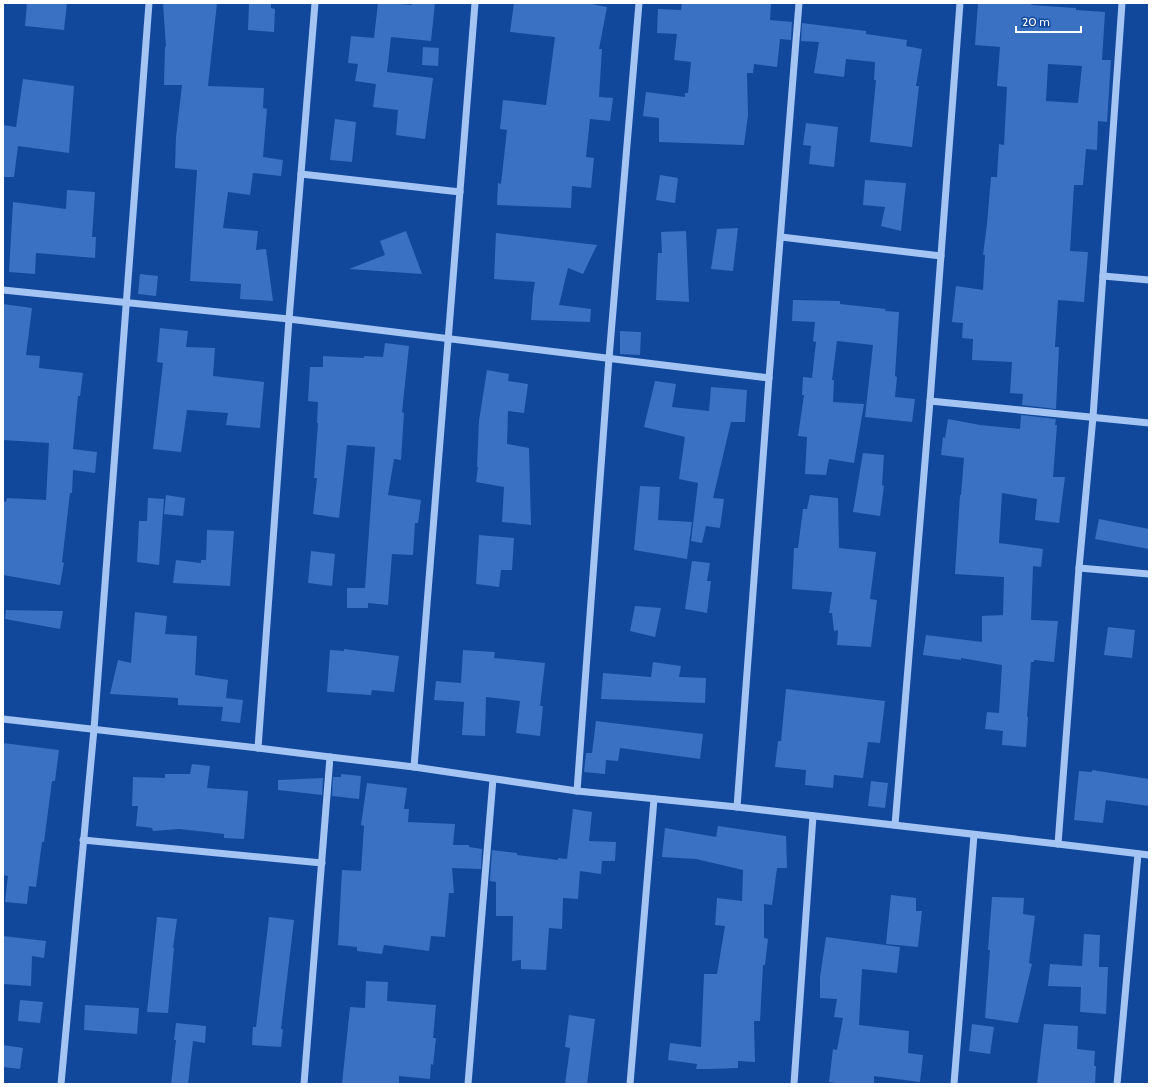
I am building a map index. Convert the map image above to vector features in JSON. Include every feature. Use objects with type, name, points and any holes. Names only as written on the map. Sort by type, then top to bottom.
[{"type":"street","points":[[61,1084],[94,729],[149,3]]},
{"type":"street","points":[[258,748],[289,319],[315,3]]},
{"type":"street","points":[[414,767],[475,3]]},
{"type":"street","points":[[577,791],[609,358],[639,3]]},
{"type":"street","points":[[737,807],[799,3]]},
{"type":"street","points":[[895,825],[930,401],[960,3]]},
{"type":"street","points":[[1058,844],[1079,568],[1093,417],[1122,3]]},
{"type":"street","points":[[301,174],[460,192]]},
{"type":"street","points":[[781,237],[941,256]]},
{"type":"street","points":[[1103,276],[1149,280]]},
{"type":"street","points":[[3,290],[289,319],[769,378]]},
{"type":"street","points":[[930,401],[1149,423]]},
{"type":"street","points":[[1079,568],[1149,574]]},
{"type":"street","points":[[3,719],[414,767],[577,791],[737,807],[1149,855]]},
{"type":"street","points":[[304,1084],[330,758]]},
{"type":"street","points":[[468,1084],[493,779]]},
{"type":"street","points":[[630,1084],[654,799]]},
{"type":"street","points":[[794,1084],[813,816]]},
{"type":"street","points":[[954,1084],[974,835]]},
{"type":"street","points":[[83,840],[322,863]]},
{"type":"street","points":[[1117,1084],[1138,854]]},
{"type":"building","points":[[27,3],[67,3],[64,30],[25,26]]},
{"type":"building","points":[[163,3],[217,3],[208,86],[264,88],[263,108],[267,109],[263,157],[283,160],[281,176],[253,173],[250,195],[228,192],[223,228],[258,231],[256,250],[266,249],[273,301],[240,299],[241,284],[190,281],[197,170],[175,168],[176,137],[182,85],[164,85],[165,46],[166,47]]},
{"type":"building","points":[[249,3],[271,3],[271,8],[275,9],[274,32],[248,30]]},
{"type":"building","points":[[378,3],[412,5],[412,3],[435,3],[431,41],[391,37],[387,72],[433,78],[425,139],[396,135],[398,110],[373,107],[376,84],[355,81],[358,64],[348,63],[351,36],[374,38]]},
{"type":"building","points":[[514,3],[587,3],[607,7],[599,49],[602,49],[599,97],[613,98],[610,121],[590,119],[586,157],[594,158],[591,188],[572,186],[571,208],[497,205],[498,183],[501,184],[507,130],[500,129],[503,100],[546,105],[555,37],[510,32]]},
{"type":"building","points":[[682,3],[771,4],[770,20],[792,22],[791,40],[780,39],[777,67],[754,64],[753,73],[747,73],[748,115],[744,145],[659,142],[659,118],[643,116],[646,92],[685,97],[685,93],[688,93],[691,62],[674,60],[677,34],[657,33],[658,9],[681,10]]},
{"type":"building","points":[[978,3],[1032,3],[1031,5],[1076,8],[1076,10],[1105,12],[1102,60],[1111,60],[1107,122],[1098,121],[1097,150],[1086,149],[1083,185],[1074,185],[1070,251],[1088,252],[1084,302],[1058,300],[1055,347],[1059,347],[1056,409],[1022,405],[1023,394],[1010,393],[1012,362],[972,360],[973,339],[962,338],[963,323],[952,322],[956,286],[983,290],[985,255],[983,255],[991,177],[997,177],[999,144],[1004,145],[1007,87],[997,86],[1000,47],[975,45]],"holes":[[[1048,64],[1082,66],[1078,103],[1046,101]]]},
{"type":"building","points":[[802,23],[866,31],[866,34],[907,40],[906,46],[922,49],[916,86],[919,86],[912,147],[870,142],[876,80],[874,80],[875,62],[846,59],[844,77],[814,73],[819,42],[801,41]]},
{"type":"building","points":[[423,47],[439,48],[438,66],[422,65]]},
{"type":"building","points":[[23,79],[74,86],[69,153],[18,146],[14,177],[3,177],[3,125],[16,127]]},
{"type":"building","points":[[335,119],[356,122],[352,162],[330,160]]},
{"type":"building","points":[[806,123],[838,127],[834,167],[809,164],[811,146],[803,145]]},
{"type":"building","points":[[660,175],[678,178],[675,203],[656,200]]},
{"type":"building","points":[[865,180],[906,183],[901,231],[881,226],[885,207],[863,205]]},
{"type":"building","points":[[67,190],[95,192],[92,237],[96,237],[95,258],[36,253],[35,274],[9,272],[13,202],[66,209]]},
{"type":"building","points":[[738,228],[733,271],[711,269],[717,229]]},
{"type":"building","points":[[406,231],[422,274],[349,269],[385,255],[380,241]]},
{"type":"building","points":[[686,231],[689,302],[656,300],[658,253],[662,253],[661,232]]},
{"type":"building","points":[[496,233],[597,245],[583,274],[568,268],[559,305],[591,309],[590,322],[531,320],[535,282],[494,279]]},
{"type":"building","points":[[140,274],[158,276],[156,296],[138,294]]},
{"type":"building","points":[[793,300],[840,301],[840,304],[886,309],[885,311],[899,312],[895,397],[915,399],[912,422],[865,417],[873,345],[837,341],[832,380],[834,380],[833,402],[864,404],[854,463],[829,459],[826,475],[805,474],[807,437],[798,436],[804,395],[802,395],[803,377],[812,378],[816,342],[813,341],[815,322],[792,321]]},
{"type":"building","points":[[3,304],[32,308],[26,355],[40,356],[39,368],[83,373],[80,396],[78,396],[73,449],[97,452],[95,473],[73,470],[72,493],[70,493],[62,562],[64,563],[60,585],[3,575],[3,501],[6,502],[7,498],[46,500],[49,443],[3,440]]},
{"type":"building","points":[[160,328],[188,331],[186,347],[215,348],[213,376],[264,382],[260,428],[226,425],[228,413],[187,410],[181,452],[153,449],[163,363],[157,362]]},
{"type":"building","points":[[620,331],[641,332],[640,355],[620,354]]},
{"type":"building","points":[[385,343],[409,346],[402,412],[404,413],[401,460],[394,459],[388,495],[421,500],[418,523],[415,523],[413,555],[392,554],[388,605],[368,603],[368,608],[347,608],[347,588],[365,588],[375,447],[347,445],[339,518],[313,514],[317,478],[314,478],[318,402],[308,401],[310,367],[323,367],[323,356],[364,358],[364,356],[383,357]]},
{"type":"building","points":[[487,370],[509,374],[508,381],[528,384],[524,413],[508,411],[507,444],[529,448],[531,525],[502,522],[504,487],[476,482],[478,467],[479,421]]},
{"type":"building","points":[[655,381],[676,384],[672,407],[709,411],[711,387],[747,390],[745,422],[731,422],[713,498],[724,499],[720,528],[706,526],[702,543],[691,541],[698,483],[679,479],[685,437],[644,427]]},
{"type":"building","points":[[1021,415],[1056,419],[1055,425],[1057,425],[1053,477],[1065,477],[1059,523],[1035,520],[1037,499],[1002,493],[999,543],[1043,549],[1041,567],[1033,566],[1031,620],[1058,621],[1054,662],[1034,660],[1034,662],[1031,662],[1026,747],[1002,745],[1003,731],[985,729],[987,712],[999,713],[1002,665],[961,658],[961,660],[923,655],[926,635],[982,642],[982,616],[1003,615],[1004,577],[955,574],[964,458],[941,455],[943,437],[945,438],[948,419],[980,425],[1020,429]]},
{"type":"building","points":[[863,453],[884,455],[882,485],[884,486],[880,516],[853,512]]},
{"type":"building","points":[[640,486],[660,487],[658,520],[692,522],[687,559],[634,550]]},
{"type":"building","points":[[166,495],[185,498],[183,516],[164,514]]},
{"type":"building","points":[[810,495],[838,498],[839,548],[876,552],[870,599],[877,600],[871,647],[837,645],[838,630],[834,631],[832,613],[829,613],[832,592],[792,589],[794,548],[798,548],[803,509],[807,509]]},
{"type":"building","points":[[148,498],[164,499],[159,565],[137,562],[139,521],[147,521]]},
{"type":"building","points":[[1099,519],[1149,529],[1149,549],[1095,539]]},
{"type":"building","points":[[207,530],[234,531],[230,586],[173,583],[176,560],[201,563],[201,560],[206,560]]},
{"type":"building","points":[[479,535],[514,538],[512,570],[501,570],[499,587],[476,584]]},
{"type":"building","points":[[311,551],[335,554],[332,586],[308,583]]},
{"type":"building","points":[[692,561],[710,563],[707,581],[711,581],[707,613],[685,609]]},
{"type":"building","points":[[635,606],[661,608],[655,637],[630,631]]},
{"type":"building","points":[[6,610],[63,611],[60,629],[5,619]]},
{"type":"building","points":[[135,612],[167,616],[165,634],[197,636],[195,675],[228,680],[226,698],[243,700],[240,723],[221,721],[223,707],[178,705],[178,698],[110,694],[118,660],[131,663]]},
{"type":"building","points":[[1108,627],[1135,630],[1132,658],[1104,655]]},
{"type":"building","points":[[344,649],[399,656],[394,692],[372,690],[371,695],[327,692],[330,650],[344,651]]},
{"type":"building","points":[[463,650],[495,652],[494,658],[545,663],[540,706],[543,706],[540,736],[516,733],[520,701],[486,697],[485,736],[462,735],[464,702],[434,700],[436,681],[461,683]]},
{"type":"building","points":[[653,662],[681,666],[679,677],[706,678],[705,703],[601,699],[603,673],[651,677]]},
{"type":"building","points":[[786,689],[885,701],[880,743],[868,742],[863,778],[834,775],[833,788],[805,785],[806,770],[775,767],[778,741],[781,741]]},
{"type":"building","points":[[596,721],[703,734],[700,759],[620,748],[618,761],[606,760],[605,774],[584,772],[586,753],[592,753]]},
{"type":"building","points":[[3,743],[59,750],[55,781],[52,781],[36,887],[29,886],[27,904],[5,902],[8,876],[3,875]]},
{"type":"building","points":[[192,764],[210,766],[207,788],[248,791],[244,839],[224,838],[224,834],[179,829],[153,831],[152,828],[136,826],[138,806],[132,806],[133,777],[165,778],[165,774],[190,774]]},
{"type":"building","points":[[1092,770],[1149,779],[1149,806],[1106,800],[1103,823],[1074,820],[1079,771],[1092,772]]},
{"type":"building","points":[[341,774],[361,776],[359,799],[332,796],[333,777],[341,777]]},
{"type":"building","points":[[323,778],[322,795],[278,790],[278,780]]},
{"type":"building","points":[[871,781],[888,783],[885,808],[868,806]]},
{"type":"building","points":[[367,783],[407,788],[404,809],[409,809],[408,822],[455,824],[453,845],[469,845],[469,847],[482,849],[481,869],[452,868],[454,893],[449,893],[445,937],[431,936],[429,951],[384,945],[382,954],[357,951],[357,947],[338,945],[342,870],[361,871],[364,826],[361,825]]},
{"type":"building","points":[[573,809],[592,812],[589,841],[616,842],[615,861],[602,861],[601,874],[580,871],[578,899],[563,898],[562,929],[549,928],[546,970],[521,969],[521,960],[512,961],[513,916],[496,916],[496,882],[490,881],[492,850],[558,860],[558,858],[567,859]]},
{"type":"building","points":[[718,826],[786,836],[787,868],[777,868],[772,905],[764,904],[764,938],[768,939],[765,965],[763,965],[760,1021],[754,1021],[755,1062],[738,1061],[738,1068],[696,1069],[697,1064],[668,1060],[670,1043],[701,1047],[704,974],[717,974],[725,926],[715,925],[717,898],[742,901],[743,870],[696,859],[662,857],[665,828],[716,837]]},
{"type":"building","points":[[891,895],[916,898],[916,911],[922,911],[918,947],[886,944]]},
{"type":"building","points":[[992,897],[1024,898],[1023,914],[1035,916],[1029,963],[1032,964],[1018,1023],[985,1018]]},
{"type":"building","points":[[157,917],[177,919],[173,948],[168,1013],[147,1012]]},
{"type":"building","points":[[269,917],[294,920],[281,1029],[283,1029],[281,1047],[252,1045],[253,1027],[256,1027]]},
{"type":"building","points":[[1084,934],[1100,935],[1099,967],[1108,967],[1106,1014],[1080,1012],[1081,987],[1048,986],[1050,964],[1082,966]]},
{"type":"building","points":[[3,936],[46,941],[44,958],[32,956],[31,986],[3,984]]},
{"type":"building","points":[[826,937],[900,947],[897,973],[862,969],[859,1025],[909,1031],[908,1053],[923,1055],[920,1082],[874,1076],[874,1084],[843,1084],[829,1082],[833,1049],[837,1050],[843,1018],[834,1017],[837,999],[820,998],[820,977]]},
{"type":"building","points":[[366,981],[388,982],[387,1001],[436,1005],[433,1038],[436,1038],[430,1079],[399,1076],[399,1084],[342,1084],[350,1007],[365,1008]]},
{"type":"building","points":[[20,1000],[43,1002],[40,1023],[18,1021]]},
{"type":"building","points":[[85,1005],[139,1008],[137,1034],[84,1030]]},
{"type":"building","points":[[569,1015],[595,1019],[587,1084],[565,1084],[570,1048],[565,1047]]},
{"type":"building","points":[[176,1023],[206,1026],[205,1043],[193,1041],[188,1084],[171,1084],[176,1040],[174,1040]]},
{"type":"building","points":[[972,1024],[994,1027],[990,1054],[969,1051]]},
{"type":"building","points":[[1044,1024],[1078,1026],[1077,1049],[1095,1051],[1095,1084],[1037,1084]]},
{"type":"building","points":[[3,1045],[23,1048],[20,1069],[3,1067]]}]
